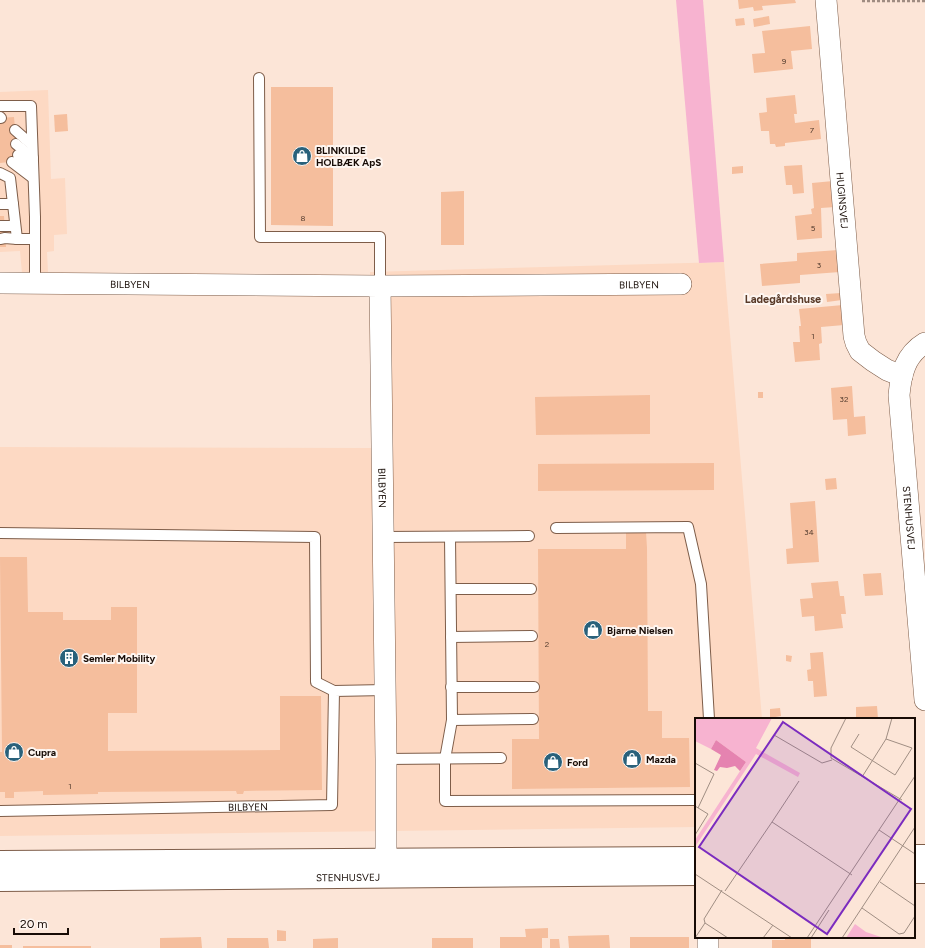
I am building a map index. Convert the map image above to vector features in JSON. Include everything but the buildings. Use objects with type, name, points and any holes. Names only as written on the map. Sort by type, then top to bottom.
[{"type":"street","name":"HUGINSVEJ","points":[[826,0],[854,336],[860,351],[887,370],[902,376]]},
{"type":"street","name":"BILBYEN","points":[[0,283],[380,286],[681,284]]},
{"type":"street","name":"BILBYEN","points":[[380,286],[386,868]]},
{"type":"street","name":"STENHUSVEJ","points":[[925,343],[912,354],[906,364],[902,376],[899,395],[920,590],[925,700]]},
{"type":"street","name":"STENHUSVEJ","points":[[0,880],[695,858]]},
{"type":"street","name":"STENHUSVEJ","points":[[0,862],[695,874]]},
{"type":"lane","points":[[259,78],[260,237],[380,237],[380,286]]},
{"type":"lane","points":[[0,106],[31,106],[35,284]]},
{"type":"lane","points":[[16,130],[32,145]]},
{"type":"lane","points":[[16,144],[33,168]]},
{"type":"lane","points":[[15,159],[33,168]]},
{"type":"lane","points":[[0,173],[10,178],[17,239]]},
{"type":"lane","points":[[0,204],[13,204]]},
{"type":"lane","points":[[0,226],[15,226]]},
{"type":"lane","points":[[0,239],[35,239]]},
{"type":"lane","points":[[556,528],[688,527],[701,584],[710,718]]},
{"type":"lane","points":[[0,533],[315,537],[316,682],[334,691],[385,690]]},
{"type":"lane","points":[[383,537],[529,536]]},
{"type":"lane","points":[[450,537],[452,720],[445,759],[445,801],[695,800]]},
{"type":"lane","points":[[451,589],[531,589]]},
{"type":"lane","points":[[451,637],[532,636]]},
{"type":"lane","points":[[451,686],[534,687]]},
{"type":"lane","name":"BILBYEN","points":[[0,812],[332,805],[334,691]]},
{"type":"lane","points":[[452,720],[533,719]]},
{"type":"lane","points":[[386,759],[500,758]]},
{"type":"lane","points":[[0,886],[8,886],[29,879]]},
{"type":"path","points":[[862,1],[925,1]]},
{"type":"shaded area","points":[[676,0],[703,0],[724,262],[699,263]]},
{"type":"shaded area","points":[[48,90],[51,179],[65,178],[67,234],[54,235],[54,251],[47,252],[48,272],[22,273],[20,251],[0,252],[0,92]]},
{"type":"shaded area","points":[[724,262],[762,718],[695,718],[695,827],[0,836],[0,447],[372,448],[370,272]]},
{"type":"place","name":"BLINKILDE HOLBÆK ApS","points":[[302,156]]},
{"type":"place","name":"Bjarne Nielsen","points":[[593,630]]},
{"type":"place","name":"Semler Mobility","points":[[69,658]]},
{"type":"place","name":"Cupra","points":[[14,752]]},
{"type":"place","name":"Mazda","points":[[632,759]]},
{"type":"place","name":"Ford","points":[[553,762]]},
{"type":"district","name":"Ladegårdshuse","points":[[783,299]]}]
